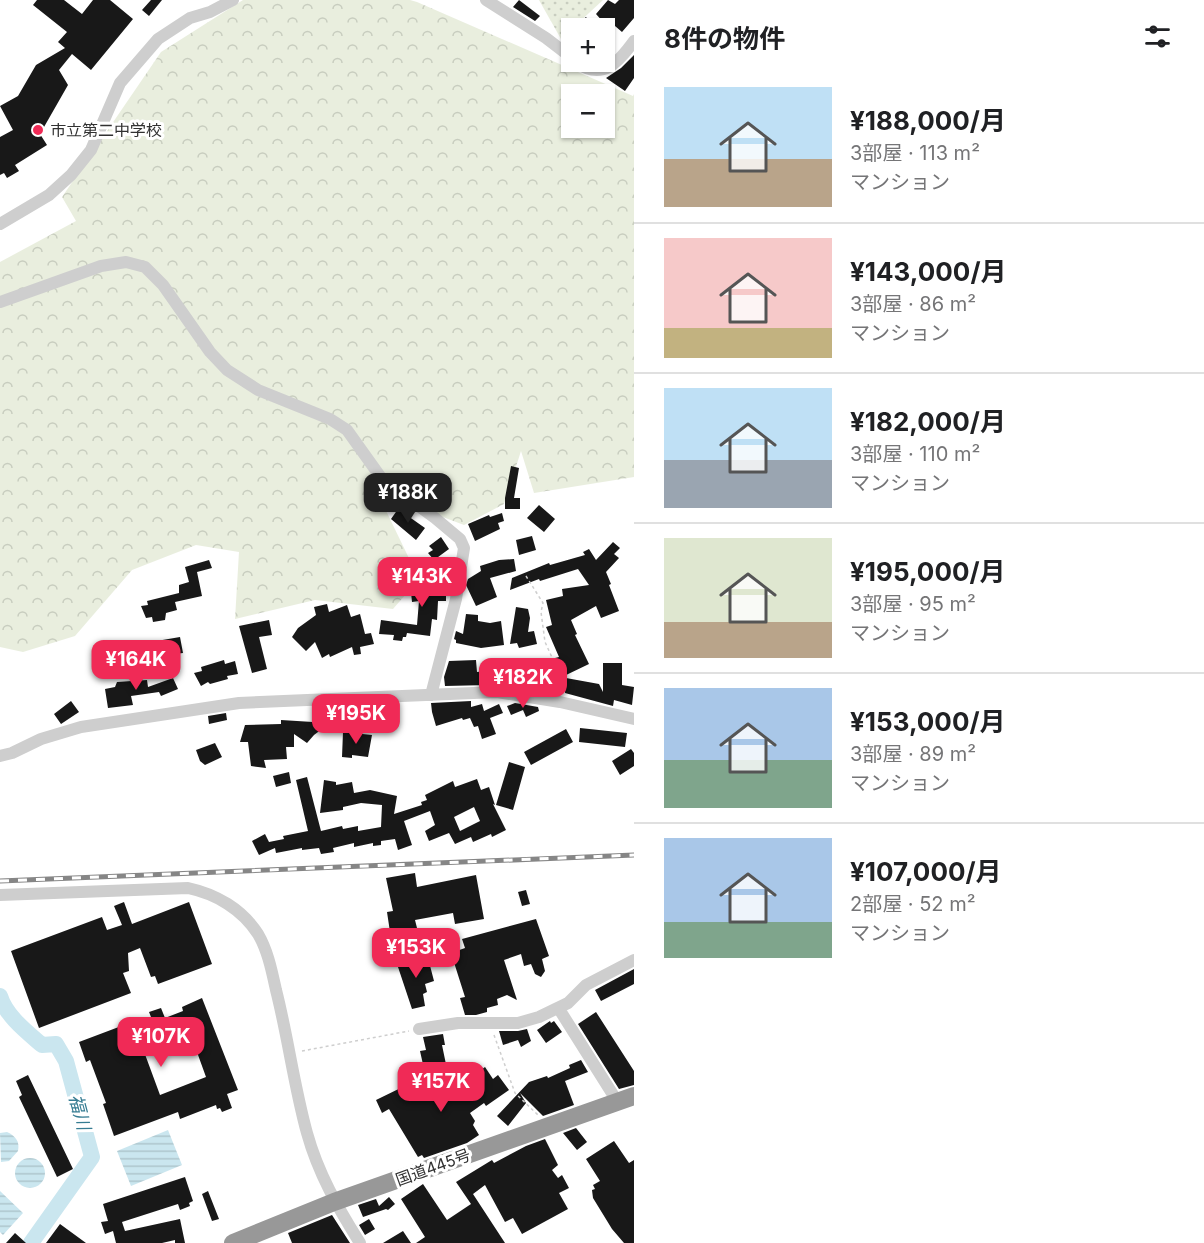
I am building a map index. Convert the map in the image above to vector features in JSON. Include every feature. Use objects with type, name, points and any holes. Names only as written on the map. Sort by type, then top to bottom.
[{"type":"highway","name":"国道445号","points":[[233,1243],[334,1202],[626,1098]]},
{"type":"street","points":[[0,224],[49,195],[71,175],[91,150],[120,84],[158,39],[190,18],[210,12],[233,0]]},
{"type":"street","points":[[486,0],[561,50]]},
{"type":"street","points":[[615,64],[634,41]]},
{"type":"street","points":[[0,302],[101,266],[136,263],[145,267],[163,285],[210,351],[227,370],[258,390],[330,419],[347,430],[382,479],[446,526],[460,538],[465,548],[456,598],[430,695]]},
{"type":"street","points":[[0,756],[12,753],[41,739],[81,727],[239,703],[497,693],[633,716]]},
{"type":"street","points":[[0,896],[181,888],[217,896],[241,914],[259,936],[272,972],[306,1132],[316,1162],[334,1202],[360,1243]]},
{"type":"street","points":[[419,1029],[458,1023],[518,1023],[559,1009],[586,985],[634,960]]},
{"type":"street","points":[[559,1009],[626,1098]]},
{"type":"path","points":[[526,576],[543,603],[541,612],[545,642],[560,675],[560,702]]},
{"type":"path","points":[[490,1024],[515,1093],[546,1122],[541,1129]]},
{"type":"path","points":[[289,1053],[419,1029]]},
{"type":"green space","points":[[243,0],[410,0],[561,65],[561,72],[578,72],[605,84],[561,84],[561,138],[615,138],[615,88],[633,96],[634,94],[634,477],[534,493],[521,451],[504,504],[464,525],[377,492],[419,579],[393,609],[315,600],[235,619],[239,552],[196,545],[132,570],[75,636],[23,652],[0,647],[0,262],[76,221],[62,197],[161,52]]},
{"type":"green space","points":[[539,0],[603,0],[584,18],[561,18],[561,39]]},
{"type":"water","points":[[168,1130],[182,1165],[131,1186],[117,1151]]},
{"type":"water","points":[[7,1132],[17,1140],[18,1151],[9,1161],[1,1162],[0,1133]]},
{"type":"water","points":[[30,1158],[41,1162],[45,1173],[41,1184],[30,1188],[19,1184],[15,1173],[19,1162]]},
{"type":"water","points":[[0,1191],[23,1213],[3,1235],[0,1232]]},
{"type":"building","points":[[37,0],[64,0],[82,14],[93,0],[110,0],[133,19],[91,70],[72,54],[59,70],[68,85],[40,134],[47,145],[15,165],[19,171],[7,178],[4,173],[0,175],[0,137],[13,130],[0,106],[18,96],[36,65],[65,48],[58,42],[67,32],[33,5]]},
{"type":"building","points":[[151,0],[162,0],[149,16],[142,10]]},
{"type":"building","points":[[519,0],[540,16],[535,21],[513,7]]},
{"type":"building","points":[[608,0],[615,4],[619,0],[634,0],[634,18],[622,32],[615,26],[615,18],[600,18],[596,14]]},
{"type":"building","points":[[634,55],[634,78],[625,91],[606,78]]},
{"type":"building","points":[[511,466],[519,468],[514,498],[520,498],[520,509],[505,509]]},
{"type":"building","points":[[539,505],[555,519],[544,532],[527,518]]},
{"type":"building","points":[[398,509],[425,528],[416,540],[391,519]]},
{"type":"building","points":[[502,513],[504,521],[498,523],[500,529],[475,541],[468,524],[489,515],[490,517]]},
{"type":"building","points":[[532,536],[536,550],[519,555],[516,540]]},
{"type":"building","points":[[441,537],[449,549],[434,560],[428,553],[433,550],[429,546]]},
{"type":"building","points":[[613,542],[620,548],[614,554],[619,558],[606,572],[619,611],[601,618],[596,606],[571,620],[577,634],[575,635],[589,664],[564,676],[555,658],[559,657],[546,627],[552,625],[546,600],[563,596],[562,589],[589,585],[578,569],[540,581],[539,579],[510,590],[512,578],[549,563],[550,565],[585,555],[583,552],[589,549],[596,560]]},
{"type":"building","points":[[514,559],[516,571],[490,578],[497,597],[476,606],[466,585],[468,579],[481,571],[480,566],[499,560]]},
{"type":"building","points":[[209,560],[212,568],[197,572],[202,596],[175,602],[177,610],[166,613],[165,620],[153,622],[152,617],[146,618],[141,606],[148,605],[147,601],[179,593],[179,585],[189,582],[185,567]]},
{"type":"building","points":[[434,561],[449,561],[449,575],[442,594],[446,591],[446,601],[438,601],[437,620],[432,619],[430,636],[407,633],[402,641],[393,640],[394,635],[379,634],[381,620],[417,625],[419,601],[412,602],[411,592],[430,589],[439,567]]},
{"type":"building","points":[[327,604],[329,612],[347,605],[351,617],[360,614],[365,634],[371,633],[374,644],[360,647],[361,654],[354,655],[352,647],[330,657],[329,654],[322,658],[315,642],[306,651],[292,637],[298,628],[316,615],[314,607]]},
{"type":"building","points":[[516,607],[528,609],[530,618],[528,632],[534,631],[537,644],[519,648],[517,643],[510,644]]},
{"type":"building","points":[[466,614],[478,615],[478,621],[490,623],[501,621],[504,645],[481,648],[456,643],[454,639],[456,631],[463,634]]},
{"type":"building","points":[[269,620],[272,635],[259,637],[267,669],[252,673],[239,626]]},
{"type":"building","points":[[180,637],[183,653],[175,654],[177,664],[155,668],[153,657],[148,658],[145,643]]},
{"type":"building","points":[[224,660],[225,664],[235,661],[238,674],[201,686],[194,673],[202,671],[201,667]]},
{"type":"building","points":[[476,660],[477,672],[496,670],[497,676],[531,681],[531,684],[445,686],[444,677],[449,661]]},
{"type":"building","points":[[603,663],[622,663],[622,685],[634,687],[632,705],[614,700],[613,706],[565,693],[566,678],[599,684],[603,692]]},
{"type":"building","points":[[173,678],[178,689],[161,696],[159,692],[131,696],[133,705],[108,708],[105,689],[115,687],[117,682],[147,680],[148,687]]},
{"type":"building","points":[[71,701],[79,712],[61,724],[54,714]]},
{"type":"building","points":[[471,701],[471,707],[482,704],[484,711],[499,704],[503,713],[490,718],[496,734],[482,739],[478,726],[474,727],[470,718],[463,720],[462,718],[436,726],[431,703]]},
{"type":"building","points":[[515,703],[538,707],[539,711],[526,717],[523,710],[511,715],[507,706]]},
{"type":"building","points":[[226,713],[227,720],[209,724],[208,716]]},
{"type":"building","points":[[281,720],[313,722],[322,729],[307,743],[294,734],[294,747],[286,747],[287,759],[264,760],[266,768],[251,766],[248,742],[240,742],[245,725],[281,724]]},
{"type":"building","points":[[580,728],[627,733],[625,747],[579,742]]},
{"type":"building","points":[[566,729],[573,742],[531,765],[524,752]]},
{"type":"building","points":[[343,732],[372,735],[368,757],[352,755],[352,758],[342,757]]},
{"type":"building","points":[[215,743],[222,757],[205,765],[200,761],[196,750]]},
{"type":"building","points":[[631,749],[634,753],[634,766],[620,775],[612,761]]},
{"type":"building","points":[[509,762],[525,767],[513,810],[496,805]]},
{"type":"building","points":[[289,772],[291,783],[276,787],[273,776]]},
{"type":"building","points":[[307,777],[321,831],[342,826],[343,829],[358,826],[358,831],[381,827],[382,805],[361,803],[343,807],[343,810],[320,813],[324,780],[336,782],[336,785],[352,782],[354,793],[370,790],[397,796],[394,814],[422,805],[421,802],[427,800],[425,795],[453,781],[455,787],[477,779],[481,790],[489,787],[495,805],[493,804],[506,830],[473,842],[471,837],[455,844],[449,833],[429,841],[425,831],[435,825],[430,811],[404,821],[412,845],[398,850],[395,839],[381,841],[381,845],[373,846],[373,843],[354,847],[354,843],[333,848],[334,852],[321,854],[319,848],[302,850],[302,848],[276,853],[275,848],[259,855],[252,841],[265,834],[269,842],[284,839],[283,836],[308,831],[296,780]],"holes":[[[474,807],[480,821],[460,831],[454,817]]]},
{"type":"building","points":[[415,873],[417,887],[476,875],[484,919],[455,924],[453,913],[415,920],[417,928],[390,932],[387,912],[393,911],[386,878]]},
{"type":"building","points":[[526,890],[530,904],[522,906],[518,892]]},
{"type":"building","points":[[124,902],[132,924],[189,902],[212,964],[158,984],[155,976],[151,977],[140,948],[128,953],[129,971],[123,973],[131,993],[39,1028],[11,951],[102,917],[107,930],[122,925],[114,906]]},
{"type":"building","points":[[536,919],[549,956],[542,959],[545,971],[541,977],[535,974],[531,964],[524,966],[521,954],[504,960],[517,1000],[507,995],[497,999],[498,1005],[487,1008],[487,1012],[465,1015],[460,998],[465,997],[451,953],[465,948],[462,939]]},
{"type":"building","points":[[427,954],[434,981],[425,984],[427,992],[423,994],[425,1006],[412,1009],[397,964]]},
{"type":"building","points":[[634,969],[634,984],[601,1001],[595,990]]},
{"type":"building","points":[[202,998],[238,1090],[227,1094],[232,1108],[222,1112],[220,1108],[217,1109],[216,1105],[180,1119],[178,1112],[114,1136],[103,1104],[106,1103],[90,1060],[86,1062],[79,1042],[132,1022],[134,1029],[153,1022],[149,1012],[161,1008],[165,1018],[183,1011],[182,1007]],"holes":[[[189,1030],[206,1077],[160,1095],[139,1038],[154,1032],[158,1042]]]},
{"type":"building","points":[[596,1012],[634,1071],[634,1085],[619,1089],[578,1024]]},
{"type":"building","points":[[550,1021],[551,1023],[554,1021],[562,1032],[546,1043],[537,1030]]},
{"type":"building","points":[[527,1029],[531,1041],[521,1047],[518,1040],[503,1045],[499,1031]]},
{"type":"building","points":[[443,1034],[445,1045],[442,1045],[448,1074],[426,1078],[420,1051],[426,1050],[423,1037]]},
{"type":"building","points":[[581,1060],[588,1072],[565,1081],[574,1105],[543,1116],[520,1093],[526,1103],[508,1126],[497,1116],[529,1082],[547,1076],[548,1078]]},
{"type":"building","points":[[485,1067],[493,1079],[498,1075],[509,1090],[486,1106],[484,1103],[470,1113],[479,1135],[467,1143],[424,1158],[422,1155],[418,1157],[389,1109],[382,1113],[376,1100],[417,1080],[427,1101],[445,1090],[448,1095]]},
{"type":"building","points":[[28,1075],[73,1169],[57,1177],[19,1097],[22,1095],[16,1081]]},
{"type":"building","points":[[576,1128],[587,1142],[577,1150],[563,1133]]},
{"type":"building","points":[[545,1139],[558,1165],[552,1170],[558,1178],[562,1175],[569,1188],[559,1193],[568,1209],[522,1234],[513,1218],[505,1222],[485,1185],[473,1194],[505,1243],[416,1243],[425,1237],[401,1199],[423,1184],[447,1220],[471,1204],[456,1182],[492,1160],[494,1163]]},
{"type":"building","points":[[614,1141],[629,1163],[634,1160],[634,1243],[624,1243],[612,1229],[593,1198],[592,1190],[595,1189],[593,1185],[600,1181],[586,1159]]},
{"type":"building","points":[[185,1177],[193,1201],[189,1203],[190,1206],[180,1210],[178,1204],[122,1222],[125,1231],[180,1219],[185,1243],[175,1243],[175,1240],[162,1243],[116,1243],[113,1231],[105,1234],[101,1222],[108,1221],[103,1204]]},
{"type":"building","points":[[208,1191],[219,1219],[212,1221],[202,1194]]},
{"type":"building","points":[[389,1197],[395,1204],[388,1210],[363,1217],[358,1205],[376,1199],[379,1206]]},
{"type":"building","points":[[332,1215],[350,1243],[292,1243],[288,1233]]},
{"type":"building","points":[[369,1219],[375,1229],[365,1235],[359,1225]]},
{"type":"building","points":[[60,1224],[86,1243],[46,1243]]},
{"type":"building","points":[[403,1231],[411,1243],[383,1243]]},
{"type":"building","points":[[15,1233],[26,1243],[6,1243]]},
{"type":"waterway","name":"福川","points":[[0,996],[7,1010],[18,1023],[42,1045],[56,1044],[66,1061],[92,1157],[31,1243]]},
{"type":"railway","points":[[0,881],[634,855]]},
{"type":"place","name":"市立第二中学校","points":[[38,130]]}]
